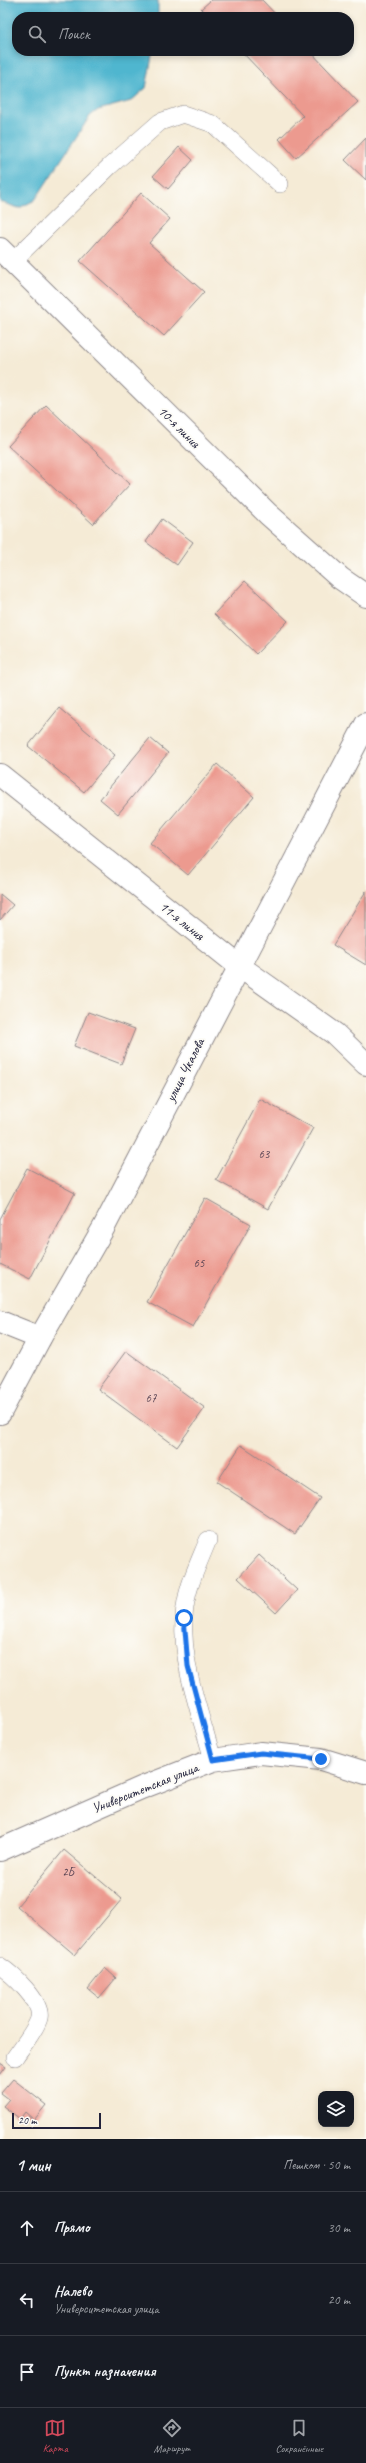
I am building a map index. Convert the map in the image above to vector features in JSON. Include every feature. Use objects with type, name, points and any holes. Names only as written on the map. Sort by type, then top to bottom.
[{"type":"street","name":"10-я линия","points":[[6,255],[268,514],[340,578],[366,596]]},
{"type":"street","name":"улица Чкалова","points":[[0,1413],[40,1338],[104,1227],[366,724]]},
{"type":"street","name":"11-я линия","points":[[0,775],[239,966],[335,1034],[366,1064]]},
{"type":"street","points":[[0,1322],[40,1338]]},
{"type":"street","name":"Университетская улица","points":[[0,1850],[141,1788],[213,1760],[261,1753],[321,1759],[366,1773]]},
{"type":"lane","points":[[6,255],[160,122],[183,114],[213,124],[280,184]]},
{"type":"lane","points":[[208,1540],[191,1580],[184,1618],[188,1666],[213,1760]]},
{"type":"lane","points":[[0,1966],[13,1974],[38,2006],[40,2018],[15,2057]]},
{"type":"water","points":[[0,0],[158,0],[158,12],[12,12],[12,56],[152,56],[146,88],[131,101],[98,110],[90,116],[35,200],[19,208],[0,202]]},
{"type":"building","points":[[211,0],[262,0],[273,12],[204,12],[201,9]]},
{"type":"building","points":[[246,56],[315,56],[358,102],[296,158],[279,139],[303,116]]},
{"type":"building","points":[[366,138],[366,180],[345,160]]},
{"type":"building","points":[[179,147],[193,160],[168,189],[153,176]]},
{"type":"building","points":[[141,193],[170,219],[149,243],[204,292],[164,336],[80,261]]},
{"type":"building","points":[[46,405],[130,484],[93,524],[8,446]]},
{"type":"building","points":[[162,519],[193,542],[177,565],[146,542]]},
{"type":"building","points":[[245,581],[288,621],[256,654],[214,614]]},
{"type":"building","points":[[59,708],[115,755],[84,792],[28,746]]},
{"type":"building","points":[[150,738],[168,753],[118,814],[100,799]]},
{"type":"building","points":[[217,764],[254,797],[188,875],[150,843]]},
{"type":"building","points":[[366,891],[366,965],[333,945]]},
{"type":"building","points":[[0,894],[13,905],[0,920]]},
{"type":"building","points":[[88,1012],[135,1029],[121,1064],[74,1046]]},
{"type":"building","points":[[260,1099],[313,1128],[268,1209],[216,1180]]},
{"type":"building","points":[[27,1168],[75,1193],[30,1279],[0,1264],[0,1219]]},
{"type":"building","points":[[205,1198],[251,1224],[193,1327],[147,1302]]},
{"type":"building","points":[[126,1351],[205,1408],[177,1447],[98,1389]]},
{"type":"building","points":[[241,1445],[320,1498],[295,1534],[217,1482]]},
{"type":"building","points":[[259,1555],[297,1590],[276,1613],[238,1578]]},
{"type":"building","points":[[64,1850],[122,1899],[75,1955],[17,1906]]},
{"type":"building","points":[[105,1968],[116,1978],[99,1998],[88,1989]]},
{"type":"building","points":[[0,2063],[6,2067],[0,2075]]},
{"type":"building","points":[[13,2079],[46,2105],[34,2120],[25,2112],[20,2119],[3,2106],[9,2099],[1,2093]]},
{"type":"route","points":[[184,1618],[188,1666],[213,1760],[261,1753],[321,1759]]}]
